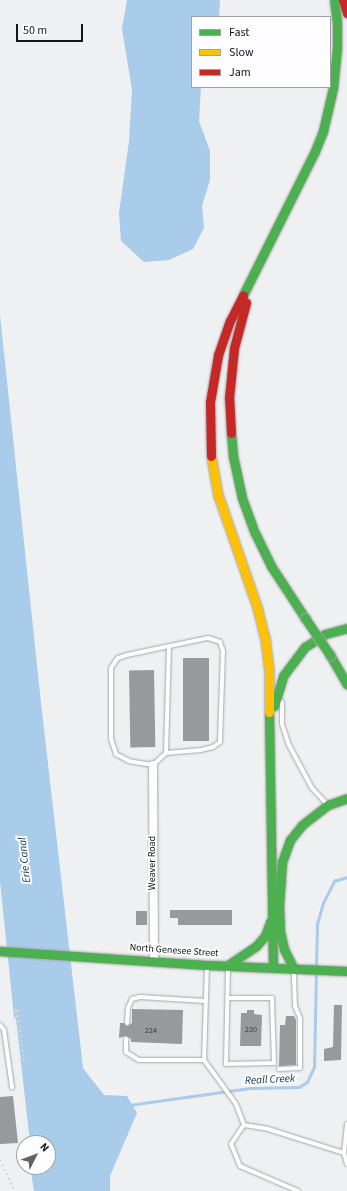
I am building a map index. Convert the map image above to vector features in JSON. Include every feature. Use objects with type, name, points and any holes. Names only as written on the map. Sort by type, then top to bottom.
[{"type":"main road","points":[[273,967],[271,919],[269,669],[265,638],[257,607],[218,495],[212,465],[210,402],[218,355],[230,321],[315,151],[323,131],[333,88],[337,48],[337,23],[334,0]]},
{"type":"main road","points":[[344,0],[347,13]]},
{"type":"main road","points":[[254,275],[234,348],[229,398],[233,456],[242,498],[255,533],[271,566],[330,655],[347,684]]},
{"type":"main road","points":[[269,726],[281,681],[295,658],[305,647],[325,634],[347,628]]},
{"type":"main road","points":[[294,969],[284,949],[280,932],[279,907],[282,862],[290,840],[302,825],[328,805],[347,798]]},
{"type":"main road","points":[[228,965],[256,946],[265,936],[271,919]]},
{"type":"main road","name":"North Genesee Street","points":[[0,951],[95,956],[207,965],[347,971]]},
{"type":"street","name":"Weaver Road","points":[[153,765],[154,961]]},
{"type":"lane","points":[[208,638],[220,642],[223,651],[220,742],[213,747],[183,753],[166,753],[153,765],[121,758],[113,749],[111,739],[111,668],[118,658],[126,655],[208,638]]},
{"type":"lane","points":[[166,753],[169,646]]},
{"type":"lane","points":[[295,658],[287,678],[282,703],[282,724],[289,745],[312,788],[328,805]]},
{"type":"lane","points":[[207,965],[204,1060],[236,1104],[244,1125]]},
{"type":"lane","points":[[228,965],[226,1064],[274,1063],[272,998],[228,998]]},
{"type":"lane","points":[[279,1069],[300,1068],[300,1018],[294,1006],[294,969]]},
{"type":"lane","points":[[127,1023],[128,1008],[132,1000],[140,997],[205,1001]]},
{"type":"lane","points":[[0,1025],[4,1030],[12,1087]]},
{"type":"lane","points":[[126,1039],[126,1052],[139,1060],[204,1060]]},
{"type":"lane","points":[[347,1124],[344,1153],[347,1164]]},
{"type":"lane","points":[[244,1125],[268,1129],[344,1153]]},
{"type":"lane","points":[[244,1125],[231,1144],[240,1166],[298,1191]]},
{"type":"path","points":[[16,1018],[15,1010],[18,1010],[24,1063]]},
{"type":"path","points":[[0,1160],[15,1191]]},
{"type":"water","points":[[127,0],[220,0],[219,16],[191,16],[191,88],[201,88],[199,121],[210,151],[210,180],[202,206],[204,228],[193,249],[169,260],[144,262],[121,241],[119,213],[129,141],[132,90],[122,29]]},
{"type":"water","name":"Erie Canal","points":[[0,315],[41,703],[83,1068],[104,1095],[127,1096],[137,1113],[110,1176],[110,1191],[34,1191],[31,1175],[56,1175],[56,1135],[26,1135],[0,881]]},
{"type":"pier","points":[[16,1018],[29,1135],[26,1135],[14,1019]]},
{"type":"building","points":[[183,658],[209,658],[209,741],[183,741]]},
{"type":"building","points":[[129,670],[154,670],[155,747],[130,747]]},
{"type":"building","points":[[170,910],[232,910],[232,925],[178,925],[178,918],[170,918]]},
{"type":"building","points":[[136,911],[147,911],[147,925],[136,925]]},
{"type":"building","points":[[334,1005],[342,1005],[341,1060],[324,1061],[324,1049],[333,1047]]},
{"type":"building","points":[[132,1009],[183,1010],[182,1044],[131,1042],[131,1039],[126,1036],[119,1038],[120,1023],[124,1023],[127,1026],[132,1023]]},
{"type":"building","points":[[247,1010],[254,1010],[254,1014],[262,1015],[261,1046],[240,1046],[241,1013],[247,1013]]},
{"type":"building","points":[[286,1016],[294,1016],[296,1020],[296,1065],[279,1066],[280,1025],[285,1025]]},
{"type":"building","points":[[13,1096],[17,1135],[16,1143],[0,1144],[0,1097]]},
{"type":"waterway","name":"Reall Creek","points":[[316,966],[317,924],[323,903],[334,881],[347,877]]},
{"type":"waterway","name":"Reall Creek","points":[[129,1105],[250,1088],[299,1087],[307,1082],[314,1067],[316,973]]},
{"type":"traffic: fast","points":[[243,295],[315,151],[323,131],[333,88],[337,48],[337,23],[334,0]]},
{"type":"traffic: fast","points":[[231,433],[233,456],[242,498],[255,533],[271,566],[305,618]]},
{"type":"traffic: fast","points":[[305,618],[330,655]]},
{"type":"traffic: fast","points":[[274,706],[283,676],[305,647],[325,634],[347,628]]},
{"type":"traffic: fast","points":[[330,655],[347,684]]},
{"type":"traffic: fast","points":[[269,712],[273,967]]},
{"type":"traffic: fast","points":[[294,969],[284,949],[280,932],[279,907],[282,862],[290,840],[302,825],[328,805],[347,798]]},
{"type":"traffic: fast","points":[[228,965],[256,946],[265,936],[270,922]]},
{"type":"traffic: fast","points":[[0,951],[207,965],[347,971]]},
{"type":"traffic: slow","points":[[211,456],[218,495],[257,607],[265,638],[269,669],[269,712]]},
{"type":"traffic: jam","points":[[343,0],[347,13]]},
{"type":"traffic: jam","points":[[211,456],[210,402],[218,355],[230,321],[243,295]]},
{"type":"traffic: jam","points":[[231,433],[229,398],[234,348],[246,303]]}]
